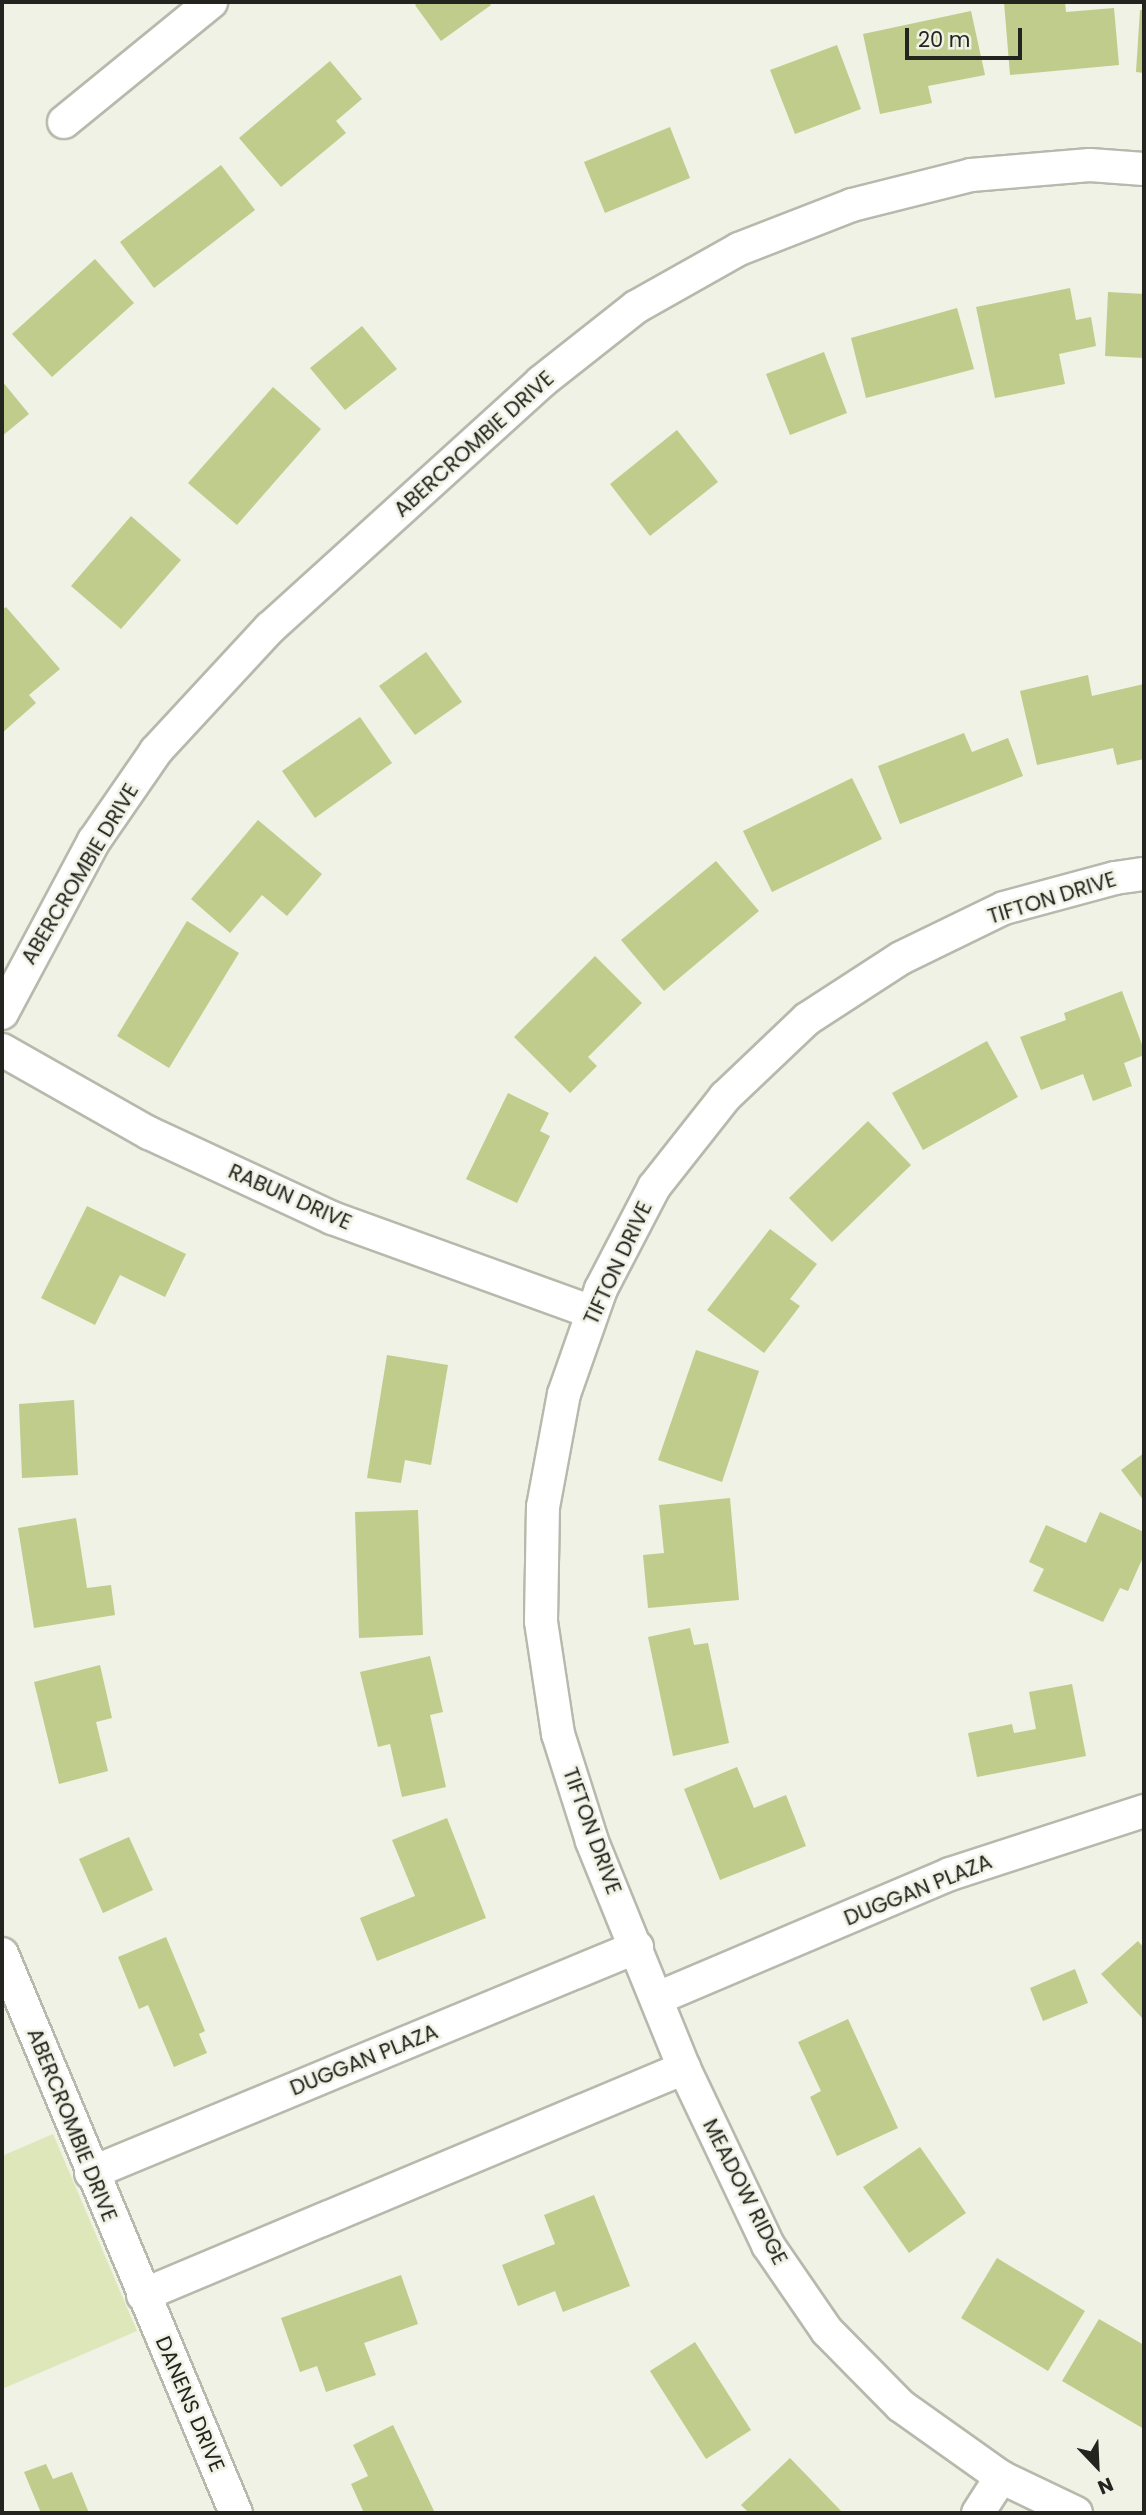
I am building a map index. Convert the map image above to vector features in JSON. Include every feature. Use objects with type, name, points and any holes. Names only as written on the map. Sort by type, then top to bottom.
[{"type":"street","points":[[64,122],[211,2]]},
{"type":"street","name":"ABERCROMBIE DRIVE","points":[[2,1013],[94,841],[156,751],[270,628],[541,382],[636,307],[739,249],[852,205],[971,175],[1090,165],[1144,169]]},
{"type":"street","name":"TIFTON DRIVE","points":[[658,1998],[592,1841],[558,1734],[541,1621],[543,1507],[564,1394],[592,1312],[654,1187],[725,1097],[807,1019],[901,958],[1004,908],[1115,878],[1144,874]]},
{"type":"street","name":"RABUN DRIVE","points":[[2,1051],[149,1133],[332,1218],[592,1312]]},
{"type":"street","name":"DUGGAN PLAZA","points":[[658,1998],[950,1874],[1144,1811]]},
{"type":"street","name":"DUGGAN PLAZA","points":[[91,2172],[637,1947]]},
{"type":"street","name":"ABERCROMBIE DRIVE","points":[[2,1954],[143,2295]]},
{"type":"street","name":"MEADOW RIDGE","points":[[658,1998],[684,2068],[720,2151],[768,2245],[827,2331],[901,2406],[1001,2477],[1076,2513]]},
{"type":"street","points":[[143,2295],[684,2068]]},
{"type":"street","name":"DANENS DRIVE","points":[[143,2295],[236,2513]]},
{"type":"street","points":[[978,2513],[1001,2477]]},
{"type":"green space","points":[[53,2134],[137,2331],[2,2389],[2,2156]]},
{"type":"building","points":[[419,2],[489,2],[491,5],[441,41],[415,5]]},
{"type":"building","points":[[1004,2],[1065,2],[1066,12],[1114,8],[1119,65],[1010,75]]},
{"type":"building","points":[[1140,10],[1144,10],[1144,73],[1136,72]]},
{"type":"building","points":[[971,11],[985,75],[928,86],[932,103],[880,114],[863,34]]},
{"type":"building","points":[[837,45],[861,109],[795,134],[770,70]]},
{"type":"building","points":[[330,61],[362,99],[336,121],[346,133],[281,187],[239,138]]},
{"type":"building","points":[[670,127],[690,178],[605,213],[584,162]]},
{"type":"building","points":[[221,165],[255,210],[154,288],[120,242]]},
{"type":"building","points":[[95,259],[134,303],[52,377],[12,334]]},
{"type":"building","points":[[1070,288],[1076,320],[1091,317],[1096,346],[1059,354],[1065,384],[995,398],[976,307]]},
{"type":"building","points":[[1108,292],[1144,294],[1144,358],[1105,356]]},
{"type":"building","points":[[957,308],[974,369],[866,398],[851,338]]},
{"type":"building","points":[[362,326],[397,369],[345,410],[310,368]]},
{"type":"building","points":[[824,352],[847,413],[790,435],[766,374]]},
{"type":"building","points":[[2,381],[29,414],[2,436]]},
{"type":"building","points":[[273,387],[321,429],[237,525],[188,483]]},
{"type":"building","points":[[677,430],[718,482],[650,536],[610,484]]},
{"type":"building","points":[[131,516],[181,560],[121,629],[71,586]]},
{"type":"building","points":[[6,607],[60,669],[29,695],[36,703],[2,733],[2,610]]},
{"type":"building","points":[[426,652],[462,702],[415,735],[379,686]]},
{"type":"building","points":[[1088,675],[1092,696],[1144,684],[1144,759],[1117,765],[1113,748],[1037,765],[1020,691]]},
{"type":"building","points":[[360,717],[392,763],[315,818],[282,771]]},
{"type":"building","points":[[964,733],[972,752],[1008,738],[1023,776],[900,824],[878,766]]},
{"type":"building","points":[[852,778],[882,839],[772,892],[743,831]]},
{"type":"building","points":[[258,820],[322,874],[287,916],[262,895],[230,933],[191,899]]},
{"type":"building","points":[[716,861],[759,911],[664,991],[621,940]]},
{"type":"building","points":[[187,921],[239,953],[169,1068],[117,1036]]},
{"type":"building","points":[[595,956],[642,1003],[588,1057],[597,1066],[570,1093],[514,1037]]},
{"type":"building","points":[[1122,991],[1144,1050],[1144,1055],[1124,1063],[1132,1086],[1093,1101],[1083,1074],[1041,1090],[1020,1037],[1066,1020],[1064,1013]]},
{"type":"building","points":[[987,1041],[1018,1097],[923,1150],[892,1093]]},
{"type":"building","points":[[508,1093],[549,1113],[540,1131],[550,1136],[517,1203],[466,1179]]},
{"type":"building","points":[[868,1121],[911,1165],[832,1242],[789,1198]]},
{"type":"building","points":[[87,1206],[186,1254],[165,1297],[120,1275],[95,1325],[41,1298]]},
{"type":"building","points":[[770,1229],[817,1264],[790,1299],[800,1306],[764,1353],[707,1310]]},
{"type":"building","points":[[696,1350],[759,1371],[722,1482],[658,1460]]},
{"type":"building","points":[[387,1355],[448,1365],[431,1465],[405,1460],[401,1483],[367,1478]]},
{"type":"building","points":[[74,1400],[78,1475],[22,1478],[19,1404]]},
{"type":"building","points":[[1144,1453],[1144,1501],[1121,1470]]},
{"type":"building","points":[[730,1498],[739,1600],[648,1608],[643,1555],[664,1553],[659,1505]]},
{"type":"building","points":[[418,1510],[423,1635],[359,1638],[355,1512]]},
{"type":"building","points":[[1100,1512],[1144,1532],[1144,1555],[1128,1591],[1120,1588],[1103,1622],[1033,1591],[1044,1569],[1029,1562],[1046,1525],[1086,1543]]},
{"type":"building","points":[[76,1518],[87,1588],[111,1585],[115,1615],[34,1628],[18,1528]]},
{"type":"building","points":[[690,1628],[694,1645],[708,1643],[729,1743],[673,1756],[648,1637]]},
{"type":"building","points":[[430,1656],[443,1712],[430,1715],[446,1787],[402,1797],[390,1744],[378,1747],[360,1672]]},
{"type":"building","points":[[100,1665],[112,1718],[96,1722],[108,1771],[59,1784],[34,1682]]},
{"type":"building","points":[[1072,1684],[1086,1756],[977,1777],[968,1733],[1012,1724],[1014,1733],[1036,1729],[1029,1692]]},
{"type":"building","points":[[737,1767],[754,1808],[786,1795],[806,1846],[720,1880],[684,1789]]},
{"type":"building","points":[[447,1818],[486,1918],[377,1961],[360,1918],[415,1896],[392,1840]]},
{"type":"building","points":[[129,1837],[153,1890],[103,1913],[79,1859]]},
{"type":"building","points":[[166,1937],[205,2031],[199,2034],[207,2053],[174,2067],[148,2005],[139,2009],[118,1957]]},
{"type":"building","points":[[1138,1941],[1144,1948],[1144,2020],[1101,1974]]},
{"type":"building","points":[[1075,1969],[1088,2003],[1043,2021],[1030,1988]]},
{"type":"building","points":[[848,2019],[898,2128],[837,2156],[810,2097],[821,2091],[798,2042]]},
{"type":"building","points":[[920,2147],[966,2213],[909,2253],[863,2187]]},
{"type":"building","points":[[594,2195],[630,2286],[563,2312],[555,2291],[518,2306],[502,2265],[555,2244],[544,2215]]},
{"type":"building","points":[[997,2258],[1085,2311],[1048,2371],[961,2318]]},
{"type":"building","points":[[401,2275],[418,2324],[364,2343],[376,2375],[326,2392],[317,2366],[300,2372],[281,2318]]},
{"type":"building","points":[[1099,2319],[1144,2345],[1144,2429],[1062,2381]]},
{"type":"building","points":[[695,2342],[751,2430],[706,2459],[650,2371]]},
{"type":"building","points":[[393,2425],[435,2513],[364,2513],[351,2484],[368,2476],[353,2445]]},
{"type":"building","points":[[790,2458],[843,2513],[749,2513],[741,2505]]},
{"type":"building","points":[[46,2464],[53,2479],[72,2472],[89,2513],[41,2513],[24,2472]]}]
